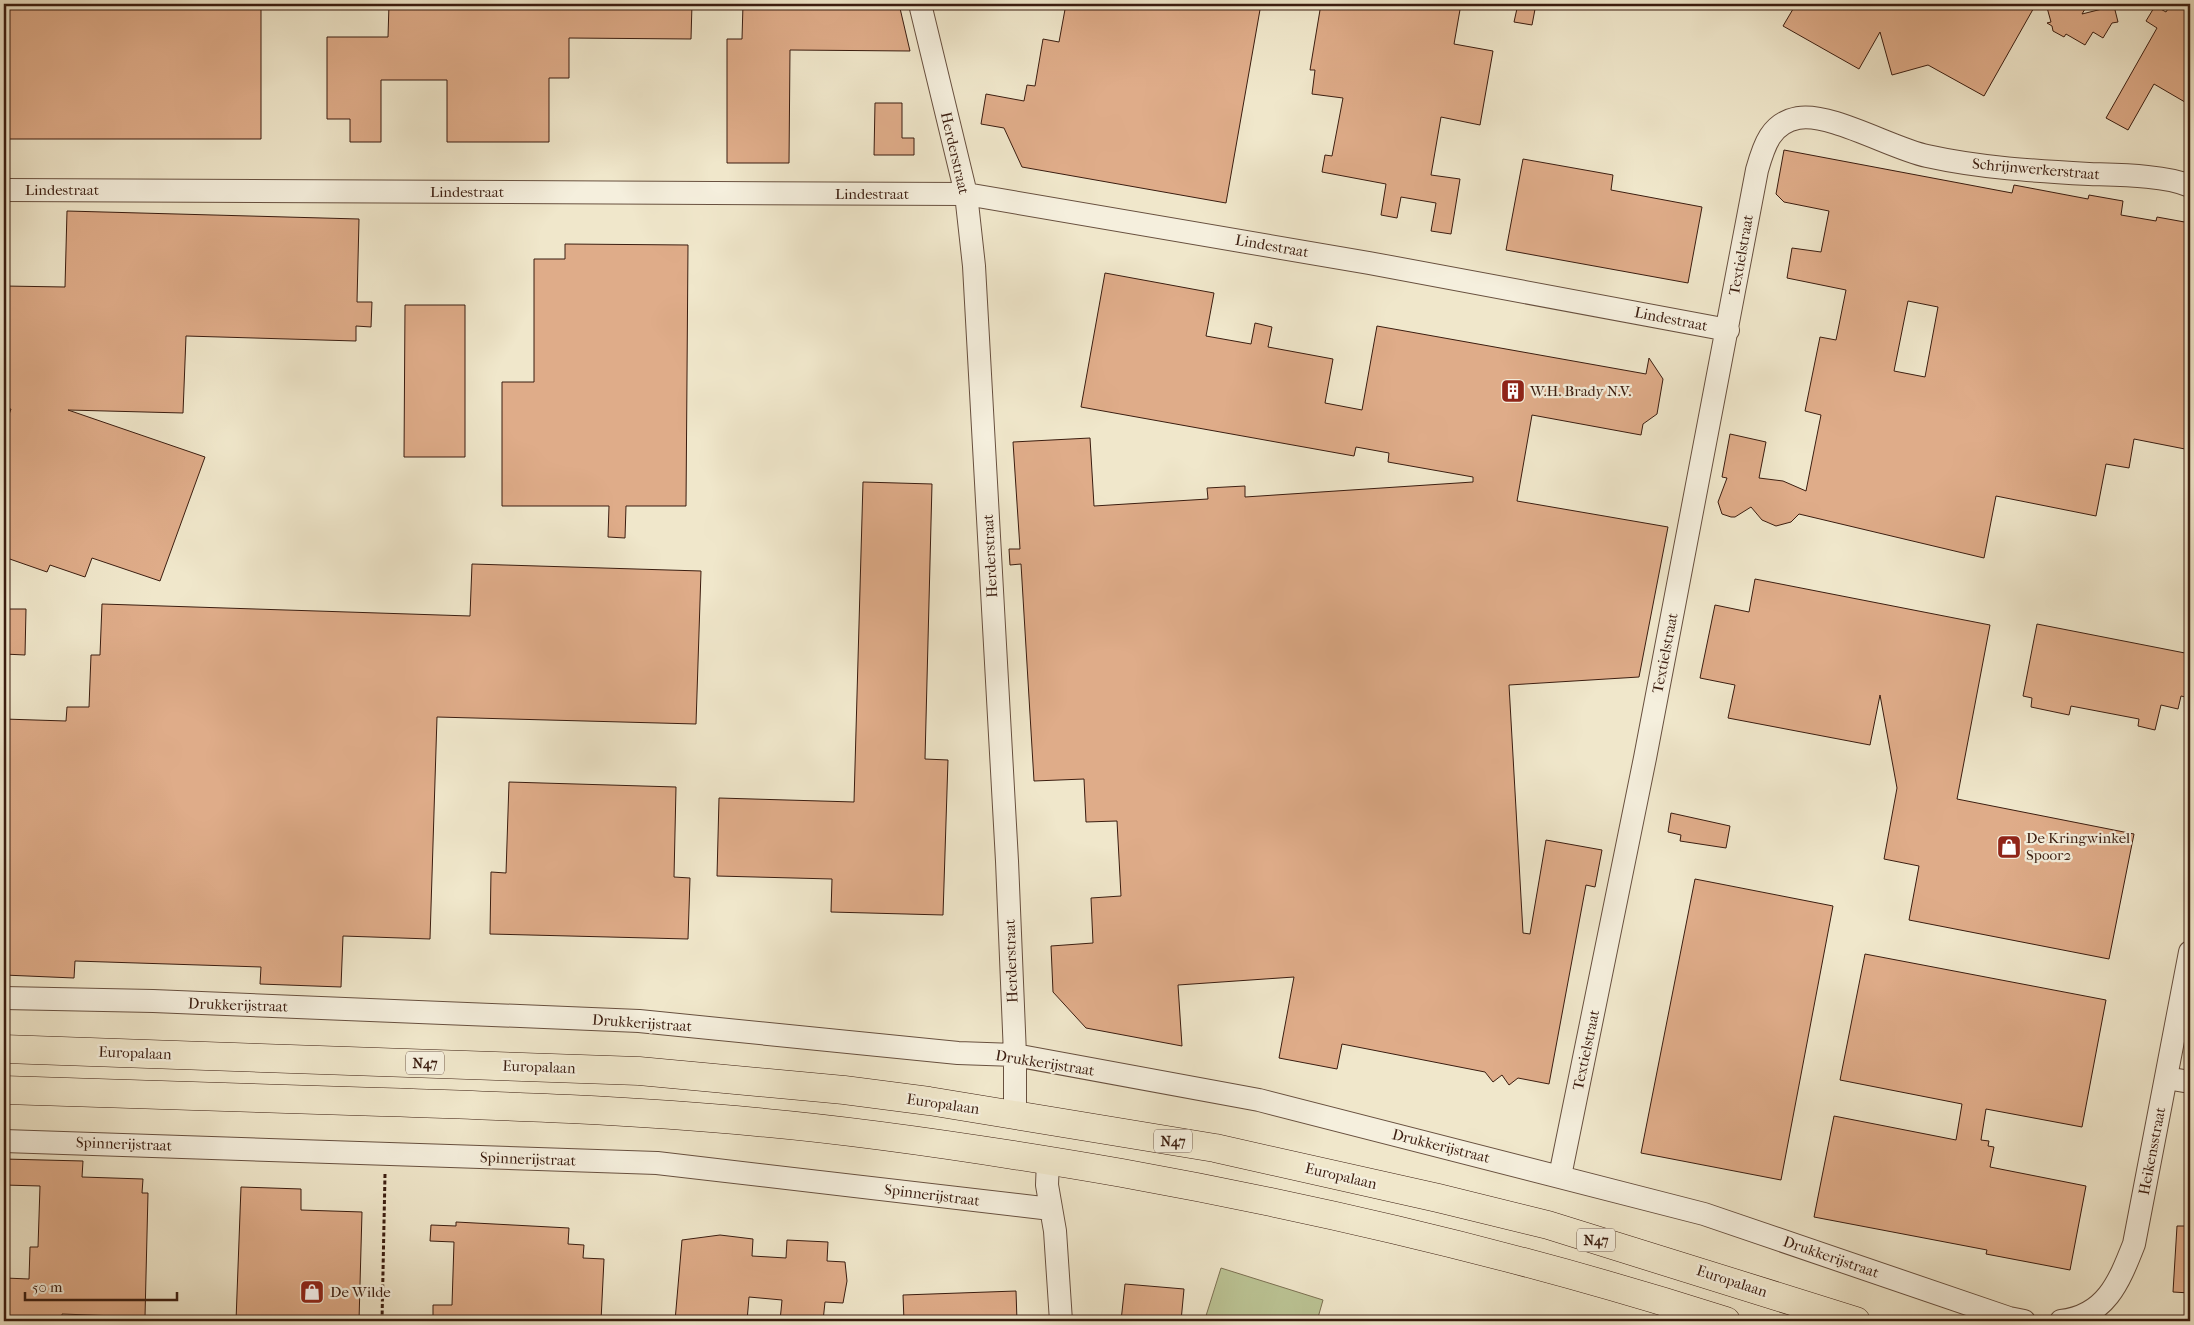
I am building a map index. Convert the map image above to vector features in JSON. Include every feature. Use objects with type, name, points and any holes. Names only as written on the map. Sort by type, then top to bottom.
[{"type":"highway","name":"Europalaan","points":[[4,1049],[639,1072],[844,1090],[1015,1115],[1215,1148],[1438,1198],[1548,1225],[1856,1321]]},
{"type":"highway","points":[[4,1090],[462,1104],[637,1112],[838,1130],[1048,1160],[1217,1191],[1423,1235],[1536,1265],[1726,1321]]},
{"type":"street","name":"Herderstraat","points":[[920,4],[966,194],[974,266],[1007,861],[1015,1055],[1015,1115]]},
{"type":"street","name":"Schrijnwerkerstraat","points":[[1773,130],[1785,121],[1814,116],[1926,156],[2003,169],[2141,176],[2190,186]]},
{"type":"street","name":"Textielstraat","points":[[1560,1176],[1644,766],[1757,170],[1763,148],[1773,130]]},
{"type":"street","name":"Lindestraat","points":[[4,190],[966,194],[1369,263],[1728,330]]},
{"type":"street","name":"Heikensstraat","points":[[2066,1321],[2088,1314],[2108,1297],[2122,1273],[2131,1252],[2190,952]]},
{"type":"street","name":"Drukkerijstraat","points":[[4,998],[153,1001],[639,1021],[958,1053],[1015,1055],[1259,1100],[1560,1176],[1704,1214],[2009,1318],[2024,1321]]},
{"type":"street","points":[[2166,1078],[2190,1082]]},
{"type":"street","name":"Spinnerijstraat","points":[[4,1141],[657,1163],[1051,1209]]},
{"type":"street","points":[[1048,1160],[1047,1185],[1055,1231],[1061,1321]]},
{"type":"path","points":[[382,1321],[386,1154]]},
{"type":"green space","points":[[1221,1268],[1323,1300],[1317,1321],[1212,1321],[1205,1319]]},
{"type":"building","points":[[4,4],[261,4],[261,139],[4,139]]},
{"type":"building","points":[[389,4],[692,4],[691,39],[569,38],[569,78],[549,78],[549,142],[447,142],[447,80],[381,80],[381,142],[350,142],[350,119],[327,119],[327,37],[388,37]]},
{"type":"building","points":[[743,4],[899,4],[910,51],[790,50],[789,163],[727,163],[727,39],[742,39]]},
{"type":"building","points":[[1066,4],[1261,4],[1226,203],[1022,167],[1004,128],[981,124],[986,94],[1024,101],[1027,85],[1035,86],[1043,39],[1059,42]]},
{"type":"building","points":[[1321,4],[1461,4],[1454,44],[1493,51],[1480,125],[1441,117],[1431,175],[1460,179],[1451,234],[1431,231],[1436,203],[1401,197],[1397,218],[1381,215],[1386,184],[1322,172],[1325,155],[1332,156],[1343,98],[1312,94],[1315,70],[1310,70]]},
{"type":"building","points":[[1518,4],[1536,4],[1532,25],[1514,22]]},
{"type":"building","points":[[1796,4],[2036,4],[1984,96],[1928,65],[1892,75],[1880,32],[1859,69],[1783,26]]},
{"type":"building","points":[[2046,4],[2088,4],[2082,14],[2114,6],[2118,22],[2112,23],[2103,38],[2093,32],[2085,45],[2066,34],[2064,37],[2053,31],[2052,26],[2047,23],[2051,22]]},
{"type":"building","points":[[2171,4],[2190,4],[2190,105],[2154,84],[2128,130],[2106,118],[2157,28],[2146,21],[2155,6],[2166,12]]},
{"type":"building","points":[[875,103],[902,103],[902,138],[914,138],[914,155],[874,155]]},
{"type":"building","points":[[1784,150],[2012,193],[2014,185],[2088,199],[2089,195],[2123,201],[2121,215],[2156,221],[2157,217],[2190,223],[2190,450],[2134,439],[2129,468],[2106,464],[2096,516],[1996,496],[1984,558],[1799,514],[1791,522],[1776,526],[1762,520],[1751,507],[1735,517],[1722,514],[1718,502],[1727,478],[1722,477],[1730,434],[1766,442],[1759,478],[1783,481],[1806,491],[1821,415],[1805,411],[1820,337],[1836,340],[1846,290],[1787,278],[1792,248],[1821,252],[1829,211],[1784,202],[1776,194]],"holes":[[[1908,301],[1938,307],[1925,377],[1894,371]]]},
{"type":"building","points":[[1523,159],[1613,175],[1611,190],[1702,207],[1688,283],[1506,250]]},
{"type":"building","points":[[67,211],[359,219],[357,302],[372,302],[371,327],[356,326],[356,341],[186,336],[183,413],[68,410],[205,457],[160,581],[92,558],[85,577],[50,565],[47,572],[4,557],[4,429],[11,409],[4,409],[4,286],[65,287]]},
{"type":"building","points":[[565,244],[688,245],[686,506],[626,506],[625,538],[608,537],[609,506],[502,506],[502,382],[534,382],[534,259],[565,259]]},
{"type":"building","points":[[1105,273],[1214,293],[1206,336],[1251,344],[1255,323],[1272,327],[1268,347],[1333,359],[1325,403],[1362,410],[1377,326],[1646,374],[1649,358],[1663,379],[1657,414],[1643,424],[1641,435],[1532,415],[1517,501],[1668,527],[1639,677],[1509,685],[1523,933],[1530,934],[1546,840],[1602,850],[1595,887],[1586,885],[1549,1084],[1518,1078],[1509,1085],[1502,1075],[1493,1082],[1485,1072],[1342,1044],[1337,1069],[1279,1058],[1294,977],[1178,985],[1182,1046],[1086,1028],[1053,992],[1051,946],[1093,943],[1091,898],[1121,896],[1117,821],[1086,822],[1084,779],[1034,781],[1021,564],[1010,565],[1009,549],[1020,549],[1013,442],[1090,438],[1094,506],[1208,499],[1207,488],[1245,486],[1245,497],[1473,482],[1473,477],[1388,462],[1389,453],[1356,447],[1354,456],[1081,407]]},
{"type":"building","points":[[405,305],[465,305],[465,457],[404,457]]},
{"type":"building","points":[[863,482],[932,484],[925,759],[948,760],[943,915],[831,912],[832,879],[717,876],[719,798],[854,802]]},
{"type":"building","points":[[472,564],[701,571],[696,724],[437,717],[430,939],[343,936],[341,987],[260,984],[261,967],[75,961],[74,978],[4,975],[4,719],[66,721],[67,707],[89,707],[91,655],[100,655],[102,604],[470,616]]},
{"type":"building","points":[[1755,579],[1990,625],[1957,799],[2134,834],[2109,959],[1909,920],[1919,866],[1884,859],[1897,788],[1880,695],[1870,745],[1728,718],[1735,685],[1700,678],[1715,605],[1749,612]]},
{"type":"building","points":[[4,609],[26,609],[25,655],[4,654]]},
{"type":"building","points":[[2037,624],[2190,654],[2190,698],[2181,696],[2178,709],[2161,705],[2155,730],[2138,726],[2139,719],[2071,706],[2069,715],[2031,707],[2032,698],[2023,696]]},
{"type":"building","points":[[509,782],[676,787],[674,877],[690,878],[688,939],[490,934],[491,872],[506,873]]},
{"type":"building","points":[[1671,813],[1730,826],[1726,848],[1680,841],[1681,835],[1668,832]]},
{"type":"building","points":[[1695,879],[1833,906],[1781,1180],[1641,1153]]},
{"type":"building","points":[[1865,954],[2106,1000],[2082,1127],[1986,1109],[1981,1140],[1989,1141],[1988,1146],[1994,1147],[1990,1167],[2086,1186],[2070,1270],[1986,1254],[1987,1250],[1814,1217],[1834,1116],[1956,1140],[1962,1104],[1840,1080]]},
{"type":"building","points":[[4,1159],[83,1161],[82,1177],[143,1179],[142,1193],[148,1193],[145,1317],[62,1314],[62,1321],[4,1321],[5,1278],[29,1279],[30,1247],[38,1247],[40,1186],[4,1185]]},
{"type":"building","points":[[241,1187],[301,1189],[301,1210],[362,1212],[359,1321],[236,1321]]},
{"type":"building","points":[[456,1222],[569,1228],[568,1244],[584,1245],[583,1258],[604,1259],[601,1321],[433,1321],[433,1305],[452,1305],[454,1242],[430,1241],[431,1225],[456,1226]]},
{"type":"building","points":[[2177,1226],[2190,1226],[2190,1293],[2173,1292]]},
{"type":"building","points":[[720,1235],[753,1239],[752,1256],[786,1258],[787,1240],[828,1242],[827,1261],[845,1262],[847,1281],[843,1303],[825,1302],[823,1321],[780,1321],[782,1300],[749,1297],[747,1321],[675,1321],[682,1240]]},
{"type":"building","points":[[1125,1284],[1184,1289],[1181,1321],[1121,1321]]},
{"type":"building","points":[[1016,1291],[1017,1321],[904,1321],[903,1295]]},
{"type":"place","name":"W.H. Brady N.V.","points":[[1513,391]]},
{"type":"place","name":"De Kringwinkel Spoor2","points":[[2009,847]]},
{"type":"place","name":"De Wilde","points":[[312,1292]]}]
